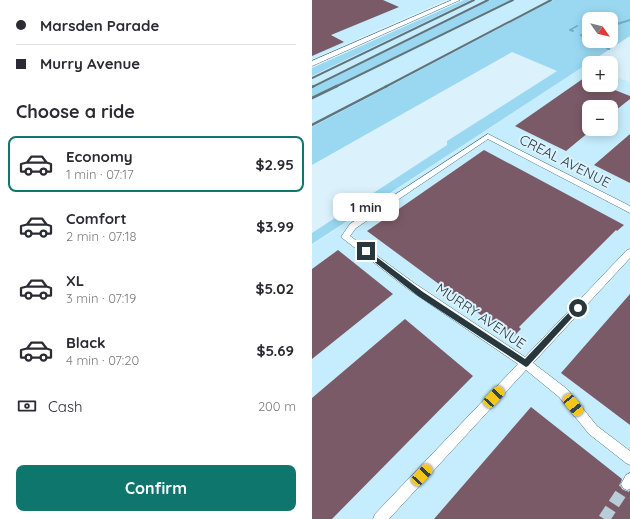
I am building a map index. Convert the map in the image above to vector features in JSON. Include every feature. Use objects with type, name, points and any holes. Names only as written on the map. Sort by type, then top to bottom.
[{"type":"main road","points":[[312,64],[454,0]]},
{"type":"street","name":"CREAL AVENUE","points":[[345,237],[353,226],[488,136],[630,210]]},
{"type":"street","name":"MURRY AVENUE","points":[[345,237],[421,294],[526,364],[563,393],[593,430],[630,459]]},
{"type":"street","points":[[380,519],[630,252]]},
{"type":"shaded area","points":[[312,0],[446,0],[312,59]]},
{"type":"shaded area","points":[[464,0],[471,0],[312,76],[312,68]]},
{"type":"shaded area","points":[[471,0],[490,0],[312,88],[312,77]]},
{"type":"shaded area","points":[[490,0],[511,0],[312,97],[312,88]]},
{"type":"shaded area","points":[[511,0],[553,0],[312,127],[312,97]]},
{"type":"shaded area","points":[[553,0],[630,0],[630,36],[618,44],[618,12],[582,12],[582,48],[612,48],[599,56],[582,56],[582,67],[312,244],[312,233],[447,145],[447,141],[557,71],[512,52],[312,165],[312,127]]},
{"type":"shaded area","points":[[582,68],[582,92],[618,92],[618,78],[630,82],[630,519],[312,519],[312,245]]},
{"type":"building","points":[[312,0],[383,0],[399,7],[331,35],[344,42],[312,56]]},
{"type":"building","points":[[582,79],[582,92],[618,91],[630,96],[630,99],[618,108],[618,100],[582,100],[582,136],[584,136],[566,151],[515,126]]},
{"type":"building","points":[[630,134],[630,183],[594,165]]},
{"type":"building","points":[[484,150],[624,225],[617,231],[616,230],[519,327],[521,329],[512,338],[367,231]]},
{"type":"building","points":[[338,250],[393,294],[312,359],[312,269]]},
{"type":"building","points":[[630,294],[630,425],[561,373]]},
{"type":"building","points":[[405,319],[473,376],[332,519],[312,519],[312,398]]},
{"type":"building","points":[[531,407],[622,479],[620,485],[622,489],[630,491],[630,519],[434,519]]},
{"type":"waterway","points":[[618,24],[630,20]]},
{"type":"waterway","points":[[573,31],[570,30],[577,26]]},
{"type":"tunnel","points":[[604,519],[627,484]]},
{"type":"railway","points":[[312,78],[474,0]]},
{"type":"railway","points":[[314,86],[312,87],[488,0]]},
{"type":"railway","points":[[335,87],[513,0]]},
{"type":"railway","points":[[385,87],[551,0]]},
{"type":"railway","points":[[312,98],[337,86]]},
{"type":"railway","points":[[312,125],[387,86]]},
{"type":"route","points":[[366,251],[421,294],[526,364],[578,308]]}]
